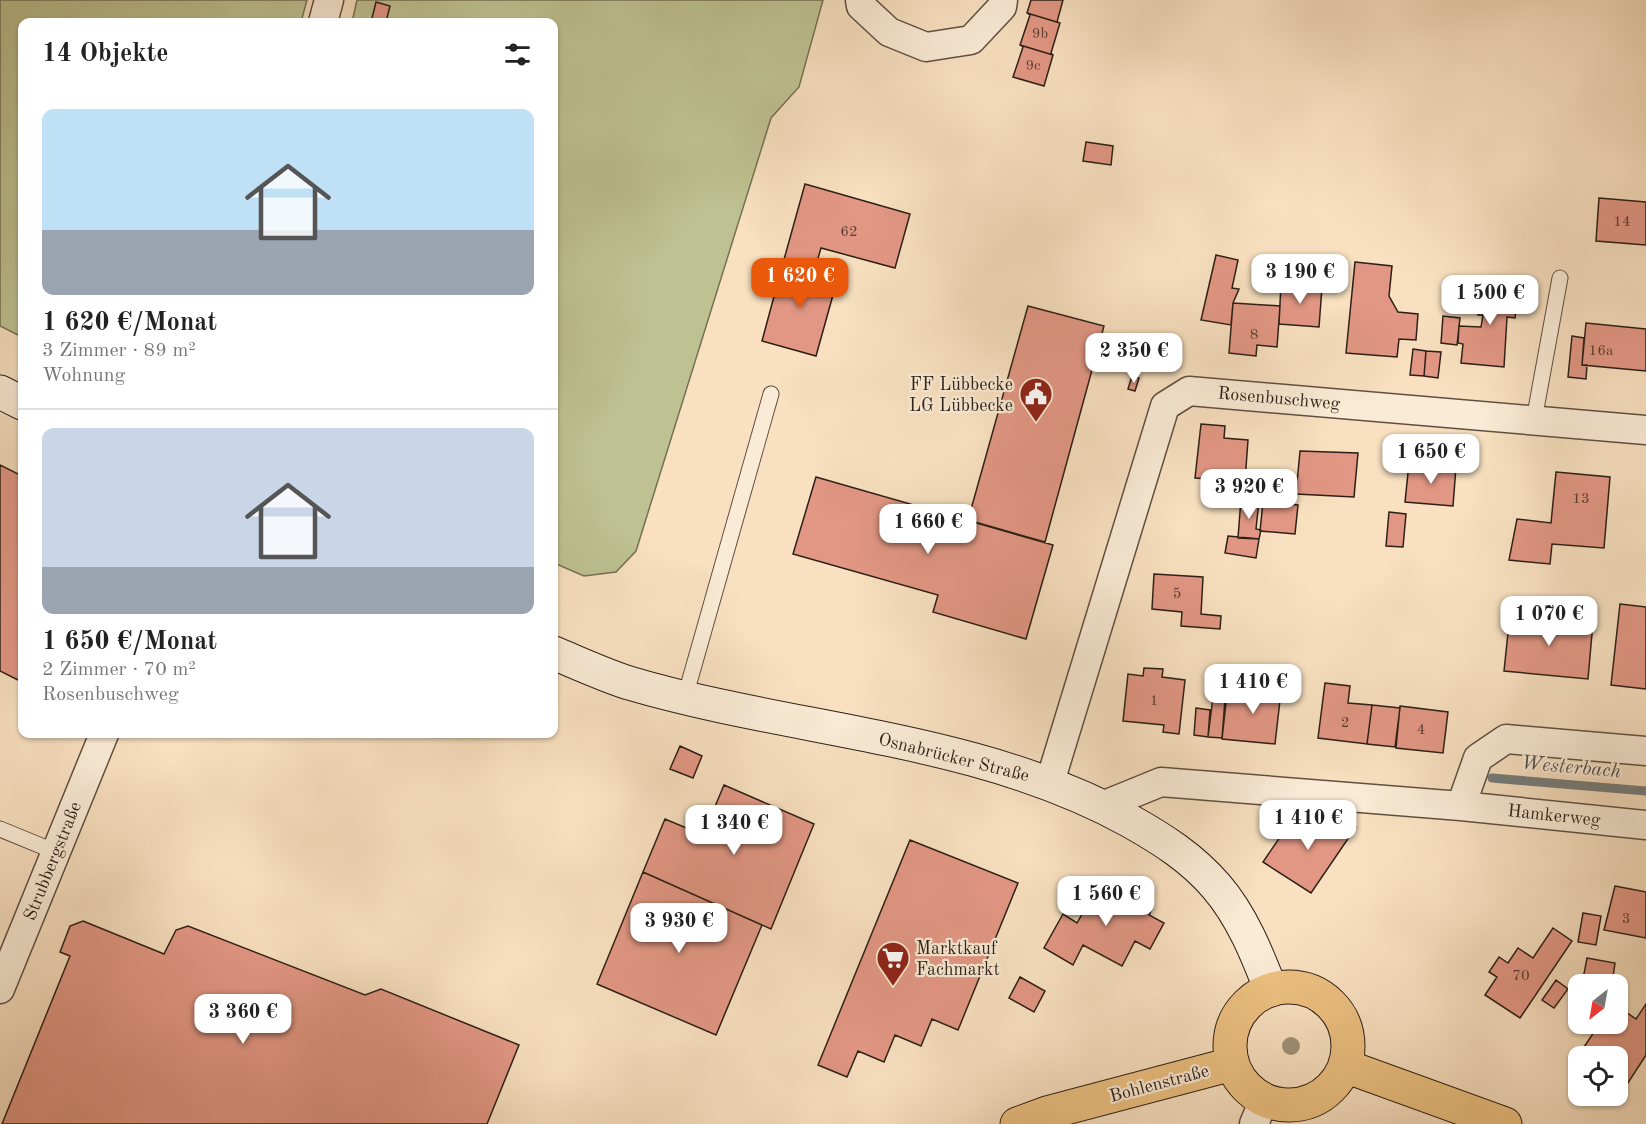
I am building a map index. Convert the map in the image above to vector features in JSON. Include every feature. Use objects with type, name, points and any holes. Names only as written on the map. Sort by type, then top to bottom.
[{"type":"main road","points":[[1290,987],[1308,990],[1324,999],[1337,1012],[1345,1029],[1348,1048],[1345,1066],[1337,1081],[1326,1092],[1312,1101],[1259,1112],[1250,1091],[1239,1079],[1232,1064],[1229,1045],[1233,1027],[1241,1011],[1255,998],[1271,990],[1290,987]]},
{"type":"main road","name":"Bohlenstraße","points":[[1017,1124],[1047,1113],[1232,1064]]},
{"type":"main road","points":[[1345,1066],[1505,1124]]},
{"type":"street","points":[[324,18],[329,0]]},
{"type":"street","points":[[860,0],[861,6],[889,32],[926,47],[971,40],[1002,7],[1004,0]]},
{"type":"street","name":"Rosenbuschweg","points":[[1050,782],[1165,406],[1189,391],[1646,430]]},
{"type":"street","points":[[0,392],[18,402]]},
{"type":"street","name":"Osnabrücker Straße","points":[[558,655],[628,683],[944,751],[1050,782],[1102,806],[1172,845],[1217,886],[1256,950],[1271,990]]},
{"type":"street","name":"Strubbergstraße","points":[[0,988],[103,738]]},
{"type":"street","points":[[1461,806],[1478,758],[1506,739],[1646,751]]},
{"type":"street","name":"Hamkerweg","points":[[1102,806],[1161,782],[1461,806],[1646,825]]},
{"type":"lane","points":[[1534,420],[1560,278]]},
{"type":"lane","points":[[685,697],[771,394]]},
{"type":"lane","points":[[0,829],[56,852]]},
{"type":"green space","points":[[0,0],[307,0],[302,18],[18,18],[18,335],[0,326]]},
{"type":"green space","points":[[357,0],[823,0],[799,87],[771,118],[636,551],[616,572],[584,576],[558,565],[558,18],[353,18]]},
{"type":"building","points":[[1031,0],[1063,0],[1057,22],[1060,23],[1027,13]]},
{"type":"building","points":[[376,2],[390,6],[387,18],[372,18]]},
{"type":"building","points":[[1027,13],[1060,23],[1051,53],[1053,55],[1020,45],[1030,15]]},
{"type":"building","points":[[1020,45],[1053,55],[1044,86],[1013,77],[1023,47]]},
{"type":"building","points":[[1086,142],[1113,146],[1111,165],[1083,161]]},
{"type":"building","points":[[805,184],[910,214],[895,268],[821,248],[814,272],[783,263]]},
{"type":"building","points":[[1599,198],[1646,202],[1646,245],[1596,241]]},
{"type":"building","points":[[1216,255],[1238,260],[1232,288],[1239,289],[1233,303],[1231,325],[1201,320]]},
{"type":"building","points":[[1355,262],[1392,266],[1389,296],[1398,312],[1418,314],[1416,340],[1399,339],[1397,357],[1346,353]]},
{"type":"building","points":[[783,263],[838,277],[816,356],[762,341]]},
{"type":"building","points":[[1481,282],[1519,285],[1515,318],[1507,317],[1504,367],[1461,363],[1463,344],[1458,343],[1459,326],[1481,327],[1483,315],[1478,315]]},
{"type":"building","points":[[1281,283],[1322,287],[1319,327],[1279,324]]},
{"type":"building","points":[[1233,303],[1280,306],[1277,347],[1257,345],[1256,356],[1229,353]]},
{"type":"building","name":"FF Lübbecke LG Lübbecke","points":[[1028,306],[1104,326],[1045,542],[968,520]]},
{"type":"building","points":[[1443,316],[1460,318],[1457,345],[1441,343]]},
{"type":"building","points":[[1586,323],[1646,329],[1646,371],[1582,365]]},
{"type":"building","points":[[1572,336],[1584,338],[1582,365],[1587,365],[1586,379],[1568,377]]},
{"type":"building","points":[[1413,349],[1426,351],[1424,376],[1410,375]]},
{"type":"building","points":[[1426,351],[1441,352],[1438,378],[1424,376]]},
{"type":"building","points":[[1132,376],[1139,378],[1135,391],[1128,389]]},
{"type":"building","points":[[1201,424],[1225,426],[1224,438],[1248,440],[1245,481],[1233,480],[1232,487],[1224,487],[1225,480],[1195,478]]},
{"type":"building","points":[[1300,451],[1358,453],[1354,497],[1296,494]]},
{"type":"building","points":[[1409,463],[1456,467],[1453,506],[1405,502]]},
{"type":"building","points":[[0,465],[18,474],[18,680],[0,671]]},
{"type":"building","points":[[1556,472],[1610,477],[1604,548],[1552,544],[1550,564],[1509,560],[1517,519],[1551,523]]},
{"type":"building","points":[[816,477],[1053,545],[1026,639],[933,612],[938,595],[793,554]]},
{"type":"building","points":[[1241,499],[1259,501],[1256,529],[1261,530],[1259,539],[1238,538]]},
{"type":"building","points":[[1263,502],[1298,505],[1295,534],[1260,531]]},
{"type":"building","points":[[1389,512],[1406,514],[1403,547],[1386,546]]},
{"type":"building","points":[[1228,536],[1259,539],[1256,558],[1225,553]]},
{"type":"building","points":[[1154,574],[1203,577],[1201,614],[1221,616],[1220,629],[1181,626],[1182,612],[1152,609]]},
{"type":"building","points":[[1620,604],[1646,607],[1646,689],[1611,685]]},
{"type":"building","points":[[1510,614],[1593,622],[1588,679],[1504,671]]},
{"type":"building","points":[[1144,668],[1163,669],[1162,677],[1185,680],[1179,734],[1163,732],[1164,725],[1123,721],[1128,674],[1143,676]]},
{"type":"building","points":[[1257,680],[1273,682],[1276,686],[1275,699],[1280,700],[1275,744],[1222,739],[1227,694],[1251,697],[1253,683]]},
{"type":"building","points":[[1325,683],[1350,686],[1348,703],[1372,705],[1367,744],[1318,738]]},
{"type":"building","points":[[1213,697],[1225,699],[1222,738],[1208,737]]},
{"type":"building","points":[[1372,705],[1400,708],[1395,747],[1367,744]]},
{"type":"building","points":[[1400,706],[1448,712],[1443,753],[1396,748]]},
{"type":"building","points":[[1196,708],[1210,710],[1208,737],[1194,735]]},
{"type":"building","points":[[680,746],[702,756],[693,778],[670,769]]},
{"type":"building","points":[[724,785],[814,824],[771,929],[643,872],[665,819],[703,835]]},
{"type":"building","points":[[1295,815],[1309,824],[1315,817],[1336,831],[1344,819],[1356,827],[1311,893],[1263,862]]},
{"type":"building","points":[[910,840],[1018,883],[958,1030],[932,1019],[921,1046],[895,1035],[884,1062],[858,1051],[847,1077],[818,1065]]},
{"type":"building","points":[[643,872],[762,925],[716,1035],[597,984]]},
{"type":"building","points":[[1102,879],[1153,907],[1149,915],[1164,923],[1150,949],[1135,941],[1122,966],[1083,945],[1073,965],[1044,948],[1063,914],[1077,923]]},
{"type":"building","points":[[1615,886],[1646,892],[1646,938],[1604,930]]},
{"type":"building","points":[[1583,913],[1601,916],[1596,945],[1578,942]]},
{"type":"building","points":[[83,921],[164,954],[176,930],[188,926],[365,995],[381,989],[519,1045],[487,1124],[2,1124],[70,956],[60,952],[70,926]]},
{"type":"building","points":[[1553,928],[1572,941],[1520,1018],[1485,995],[1497,977],[1489,972],[1499,957],[1508,963],[1518,948],[1533,958]]},
{"type":"building","points":[[1587,958],[1615,963],[1613,974],[1584,974]]},
{"type":"building","points":[[1020,977],[1045,991],[1034,1012],[1009,998]]},
{"type":"building","points":[[1556,980],[1568,989],[1554,1008],[1542,1000]]},
{"type":"building","points":[[1646,1004],[1646,1055],[1628,1083],[1628,1046],[1585,1046],[1593,1034],[1628,1034],[1628,1014],[1636,1019]]},
{"type":"waterway","name":"Westerbach","points":[[1492,778],[1646,791]]},
{"type":"place","name":"FF Lübbecke LG Lübbecke","points":[[1036,423]]},
{"type":"place","name":"Marktkauf Fachmarkt","points":[[893,987]]}]
